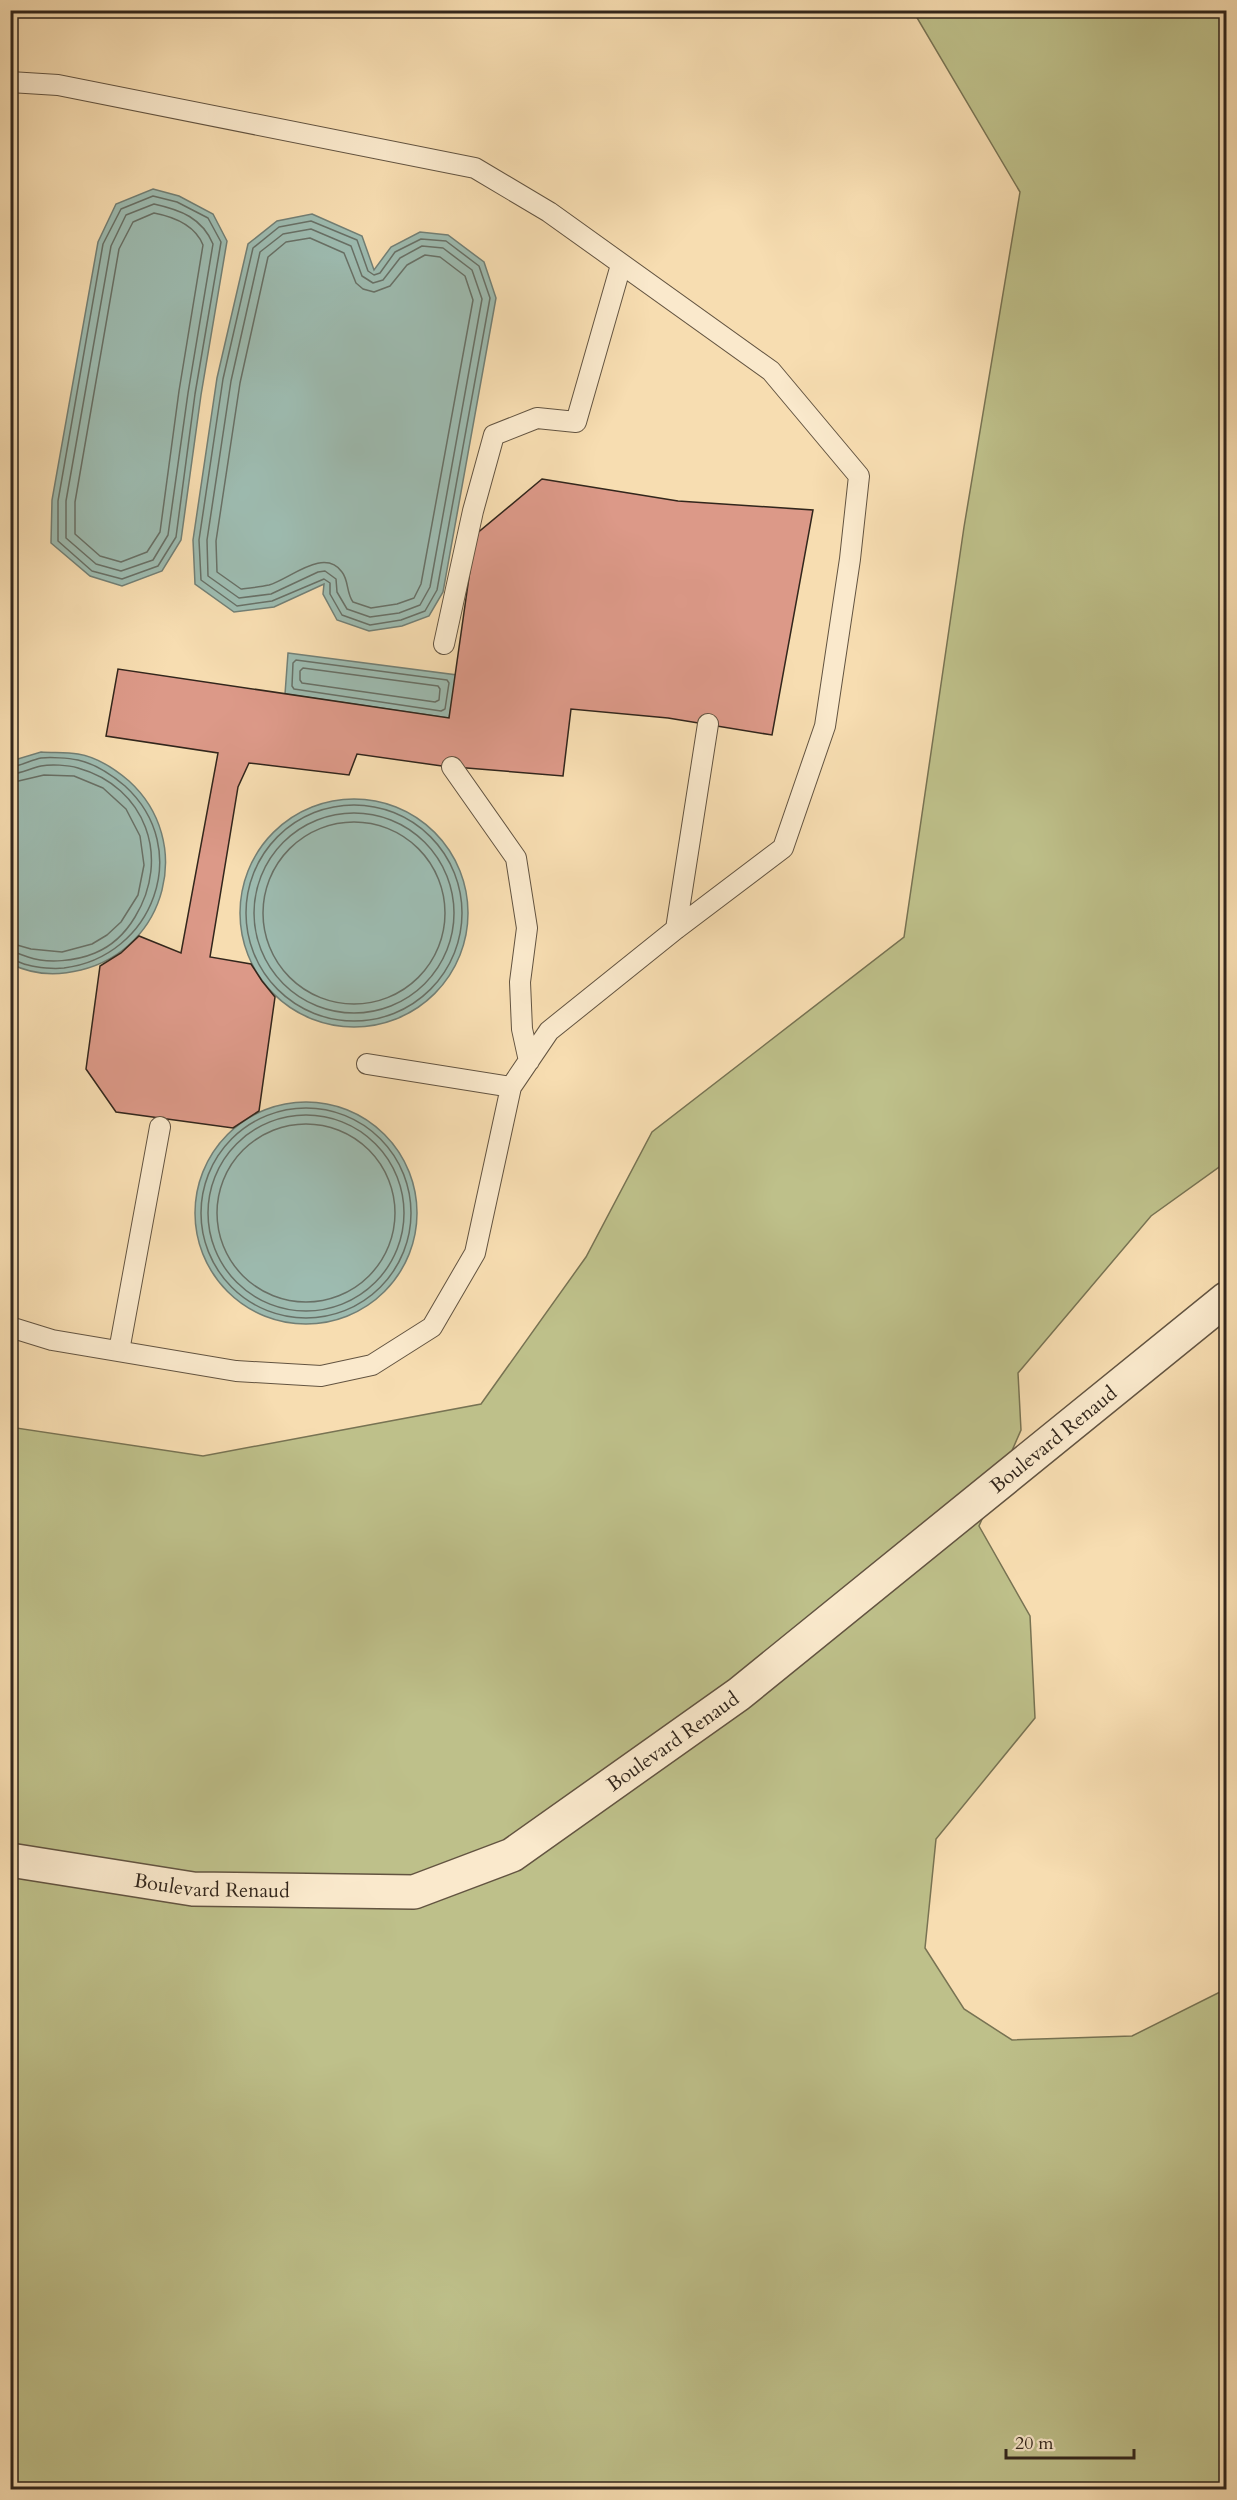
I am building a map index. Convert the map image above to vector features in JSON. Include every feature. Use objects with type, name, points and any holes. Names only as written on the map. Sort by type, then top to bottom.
[{"type":"street","name":"Boulevard Renaud","points":[[10,1860],[193,1889],[414,1892],[512,1855],[739,1694],[1227,1299]]},
{"type":"lane","points":[[10,82],[58,85],[475,168],[549,212],[771,371],[859,476],[850,559],[825,726],[783,848],[676,929],[549,1031],[512,1087],[475,1253],[432,1327],[372,1365],[321,1376],[236,1371],[52,1340],[10,1327]]},
{"type":"lane","points":[[444,644],[473,511],[494,435],[537,418],[576,422],[621,265]]},
{"type":"lane","points":[[676,929],[708,724]]},
{"type":"lane","points":[[452,767],[516,858],[527,928],[520,982],[522,1029],[529,1061]]},
{"type":"lane","points":[[367,1064],[512,1087]]},
{"type":"lane","points":[[118,1351],[160,1127]]},
{"type":"green space","points":[[913,11],[1226,11],[1226,1162],[1151,1216],[1018,1373],[1021,1430],[979,1526],[1030,1616],[1035,1718],[936,1839],[925,1948],[964,2009],[1012,2040],[1132,2036],[1226,1989],[1226,2489],[11,2489],[10,1427],[203,1456],[481,1404],[586,1257],[652,1132],[904,937],[964,527],[1020,192]]},
{"type":"water","points":[[153,189],[179,196],[213,214],[227,241],[201,395],[181,540],[162,571],[122,586],[90,576],[51,543],[52,500],[98,242],[116,204]]},
{"type":"water","points":[[312,214],[362,236],[374,270],[391,247],[420,232],[448,235],[484,262],[496,298],[443,592],[429,616],[402,626],[369,631],[337,620],[323,594],[324,584],[274,607],[234,612],[195,584],[193,540],[217,378],[248,244],[277,221]]},
{"type":"water","points":[[288,653],[457,675],[449,718],[285,694]]},
{"type":"water","points":[[41,752],[69,753],[92,758],[118,772],[129,781],[149,805],[161,833],[165,862],[162,890],[151,917],[134,940],[110,958],[81,970],[63,973],[36,972],[11,964],[11,761]]},
{"type":"water","points":[[354,799],[376,801],[398,808],[417,818],[442,841],[454,859],[463,880],[468,913],[466,935],[459,957],[449,976],[426,1001],[408,1013],[387,1022],[354,1027],[332,1025],[310,1018],[291,1008],[266,985],[254,967],[245,946],[240,913],[242,891],[249,869],[259,850],[282,825],[300,813],[321,804]]},
{"type":"water","points":[[295,1102],[317,1102],[349,1110],[368,1120],[385,1134],[399,1151],[409,1170],[415,1191],[417,1213],[415,1235],[409,1256],[399,1275],[385,1292],[368,1306],[338,1320],[317,1324],[295,1324],[274,1320],[253,1311],[235,1299],[220,1284],[208,1266],[199,1245],[195,1224],[195,1202],[199,1181],[208,1160],[220,1142],[235,1127],[253,1115],[274,1106]]},
{"type":"building","points":[[542,479],[678,501],[813,510],[772,735],[668,718],[571,709],[563,776],[442,766],[357,754],[349,775],[249,763],[238,787],[210,957],[251,964],[275,997],[259,1111],[233,1128],[116,1112],[86,1069],[100,966],[121,953],[139,936],[181,953],[218,753],[106,736],[118,669],[449,718],[475,535]]}]
